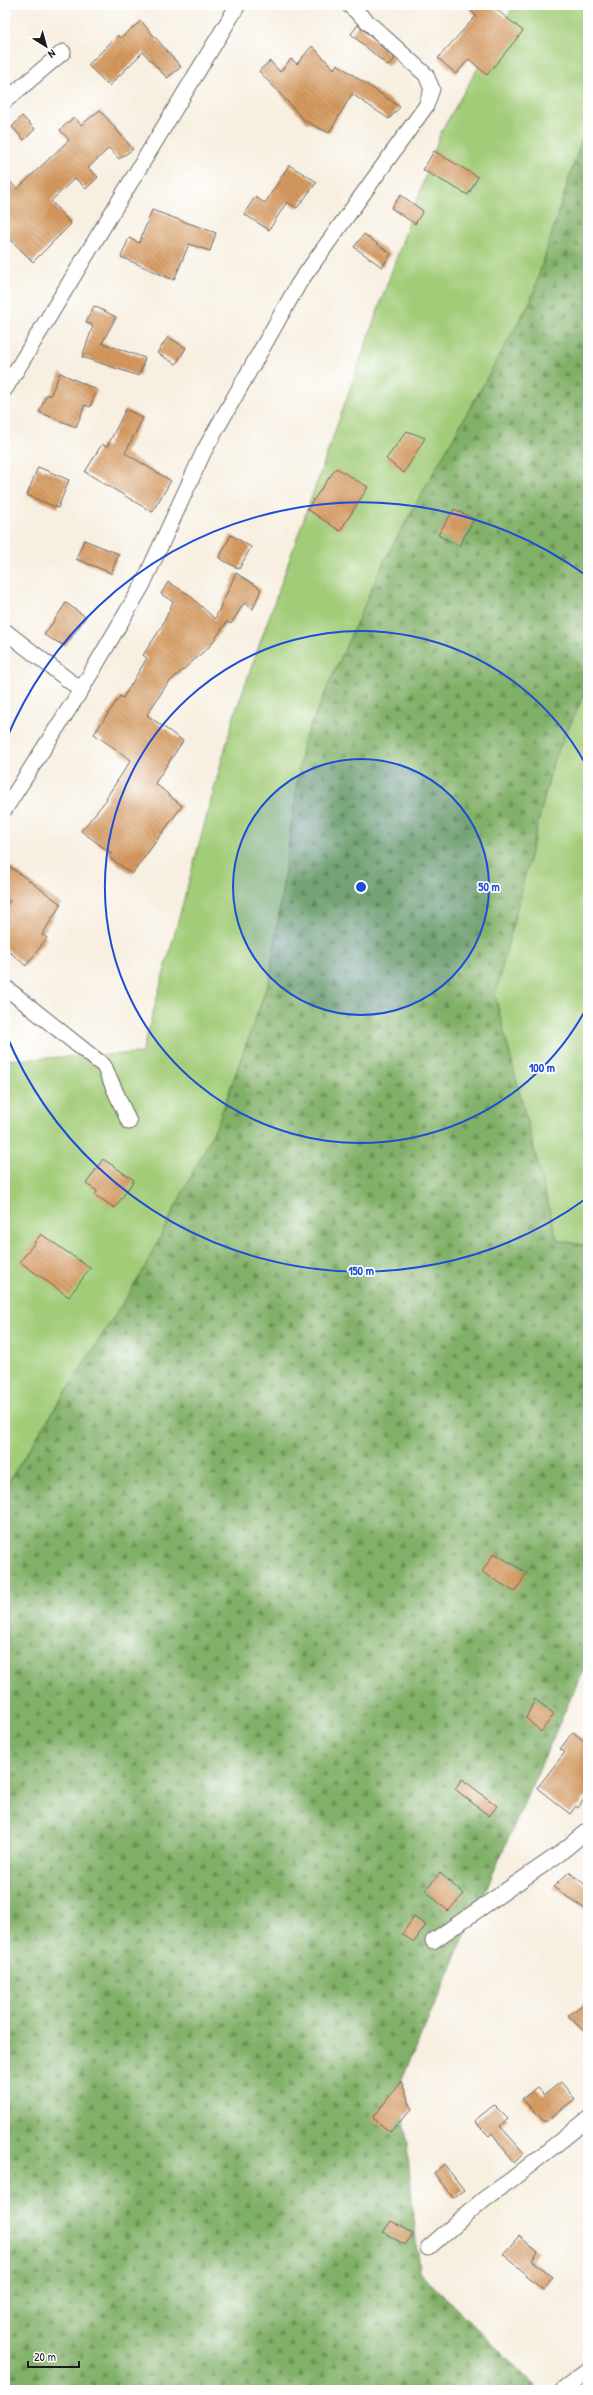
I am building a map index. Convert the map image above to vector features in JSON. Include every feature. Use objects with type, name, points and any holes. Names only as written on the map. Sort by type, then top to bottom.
[{"type":"street","points":[[5,389],[238,5]]},
{"type":"street","points":[[5,809],[82,690],[142,586],[204,451],[299,283],[426,106],[432,89],[426,75],[349,5]]},
{"type":"street","points":[[5,101],[63,52]]},
{"type":"street","points":[[5,631],[82,690]]},
{"type":"street","points":[[5,987],[104,1066],[129,1122]]},
{"type":"street","points":[[433,1941],[559,1854],[588,1830]]},
{"type":"street","points":[[428,2248],[484,2199],[511,2180],[588,2119]]},
{"type":"street","points":[[563,2390],[588,2371]]},
{"type":"green space","points":[[514,5],[588,5],[588,127],[580,144],[531,300],[387,555],[303,742],[270,978],[218,1123],[142,1273],[5,1487],[5,1060],[142,1053],[234,716],[441,132]]},
{"type":"green space","points":[[588,127],[588,686],[554,759],[495,996],[557,1240],[588,1246],[588,1659],[401,2081],[419,2272],[540,2390],[5,2390],[5,1487],[142,1273],[218,1123],[270,978],[303,742],[387,555],[531,300],[580,144]]},
{"type":"green space","points":[[588,686],[588,1246],[557,1240],[495,996],[554,759]]},
{"type":"building","points":[[466,5],[491,5],[523,31],[487,75],[469,59],[456,74],[438,58],[476,16]]},
{"type":"building","points":[[141,21],[181,67],[167,78],[143,52],[109,86],[88,65],[118,35],[120,38]]},
{"type":"building","points":[[358,25],[395,59],[388,66],[351,34]]},
{"type":"building","points":[[312,46],[334,69],[337,64],[400,107],[389,119],[352,94],[329,133],[305,121],[259,71],[270,61],[280,72],[291,59],[297,64]]},
{"type":"building","points":[[100,110],[133,149],[119,159],[109,148],[88,168],[98,177],[86,189],[75,178],[51,201],[71,224],[33,262],[5,234],[5,176],[17,189],[69,140],[60,130],[74,117],[81,125]]},
{"type":"building","points":[[22,116],[35,129],[24,140],[12,127]]},
{"type":"building","points":[[434,151],[478,177],[468,195],[423,170]]},
{"type":"building","points":[[289,165],[317,182],[297,208],[287,202],[269,230],[244,214],[255,197],[265,203]]},
{"type":"building","points":[[401,195],[423,211],[415,224],[391,208]]},
{"type":"building","points":[[152,210],[216,233],[210,251],[189,244],[174,280],[121,257],[129,238],[139,243]]},
{"type":"building","points":[[364,234],[391,254],[382,267],[354,247]]},
{"type":"building","points":[[94,306],[116,317],[102,343],[145,358],[139,376],[82,357],[93,326],[86,322]]},
{"type":"building","points":[[168,337],[186,348],[176,364],[157,353]]},
{"type":"building","points":[[60,373],[97,390],[90,407],[85,405],[76,427],[39,412],[47,394],[50,396]]},
{"type":"building","points":[[126,409],[143,418],[125,453],[171,481],[152,512],[85,472],[102,444],[107,447]]},
{"type":"building","points":[[407,431],[425,438],[404,473],[386,459]]},
{"type":"building","points":[[38,467],[69,480],[58,508],[27,495]]},
{"type":"building","points":[[336,468],[368,487],[340,531],[307,509]]},
{"type":"building","points":[[454,509],[474,519],[459,546],[438,535]]},
{"type":"building","points":[[231,535],[251,547],[239,569],[219,558]]},
{"type":"building","points":[[84,540],[119,554],[111,573],[76,559]]},
{"type":"building","points":[[236,573],[261,589],[253,609],[244,603],[231,624],[227,622],[210,646],[167,684],[147,715],[183,741],[155,783],[182,806],[132,874],[109,857],[111,853],[81,831],[107,799],[106,798],[131,760],[94,734],[120,696],[123,698],[147,658],[143,655],[161,628],[173,602],[161,594],[168,582],[188,594],[215,619]]},
{"type":"building","points":[[66,603],[86,617],[65,646],[44,635]]},
{"type":"building","points":[[5,863],[61,904],[42,935],[47,938],[26,966],[5,948],[5,909],[10,901],[5,898]]},
{"type":"building","points":[[103,1159],[134,1180],[115,1208],[95,1195],[97,1191],[86,1184]]},
{"type":"building","points":[[41,1234],[90,1268],[69,1297],[20,1262]]},
{"type":"building","points":[[494,1553],[527,1573],[515,1592],[482,1572]]},
{"type":"building","points":[[535,1699],[554,1714],[541,1732],[526,1718]]},
{"type":"building","points":[[573,1732],[588,1744],[588,1793],[578,1808],[576,1806],[570,1814],[537,1788],[565,1752],[560,1749]]},
{"type":"building","points":[[462,1779],[497,1806],[489,1816],[455,1789]]},
{"type":"building","points":[[569,1872],[588,1887],[588,1911],[553,1887]]},
{"type":"building","points":[[440,1873],[464,1894],[448,1911],[425,1890]]},
{"type":"building","points":[[414,1917],[426,1925],[414,1942],[402,1934]]},
{"type":"building","points":[[588,2001],[588,2036],[568,2015]]},
{"type":"building","points":[[401,2081],[412,2109],[390,2132],[373,2118]]},
{"type":"building","points":[[561,2082],[575,2099],[545,2122],[522,2099],[537,2088],[544,2095]]},
{"type":"building","points":[[494,2105],[508,2119],[500,2126],[524,2153],[514,2163],[492,2133],[489,2136],[474,2121]]},
{"type":"building","points":[[444,2164],[464,2190],[453,2198],[434,2173]]},
{"type":"building","points":[[391,2221],[413,2234],[405,2245],[383,2232]]},
{"type":"building","points":[[519,2236],[538,2252],[532,2260],[553,2277],[543,2290],[525,2276],[526,2274],[503,2254]]}]
